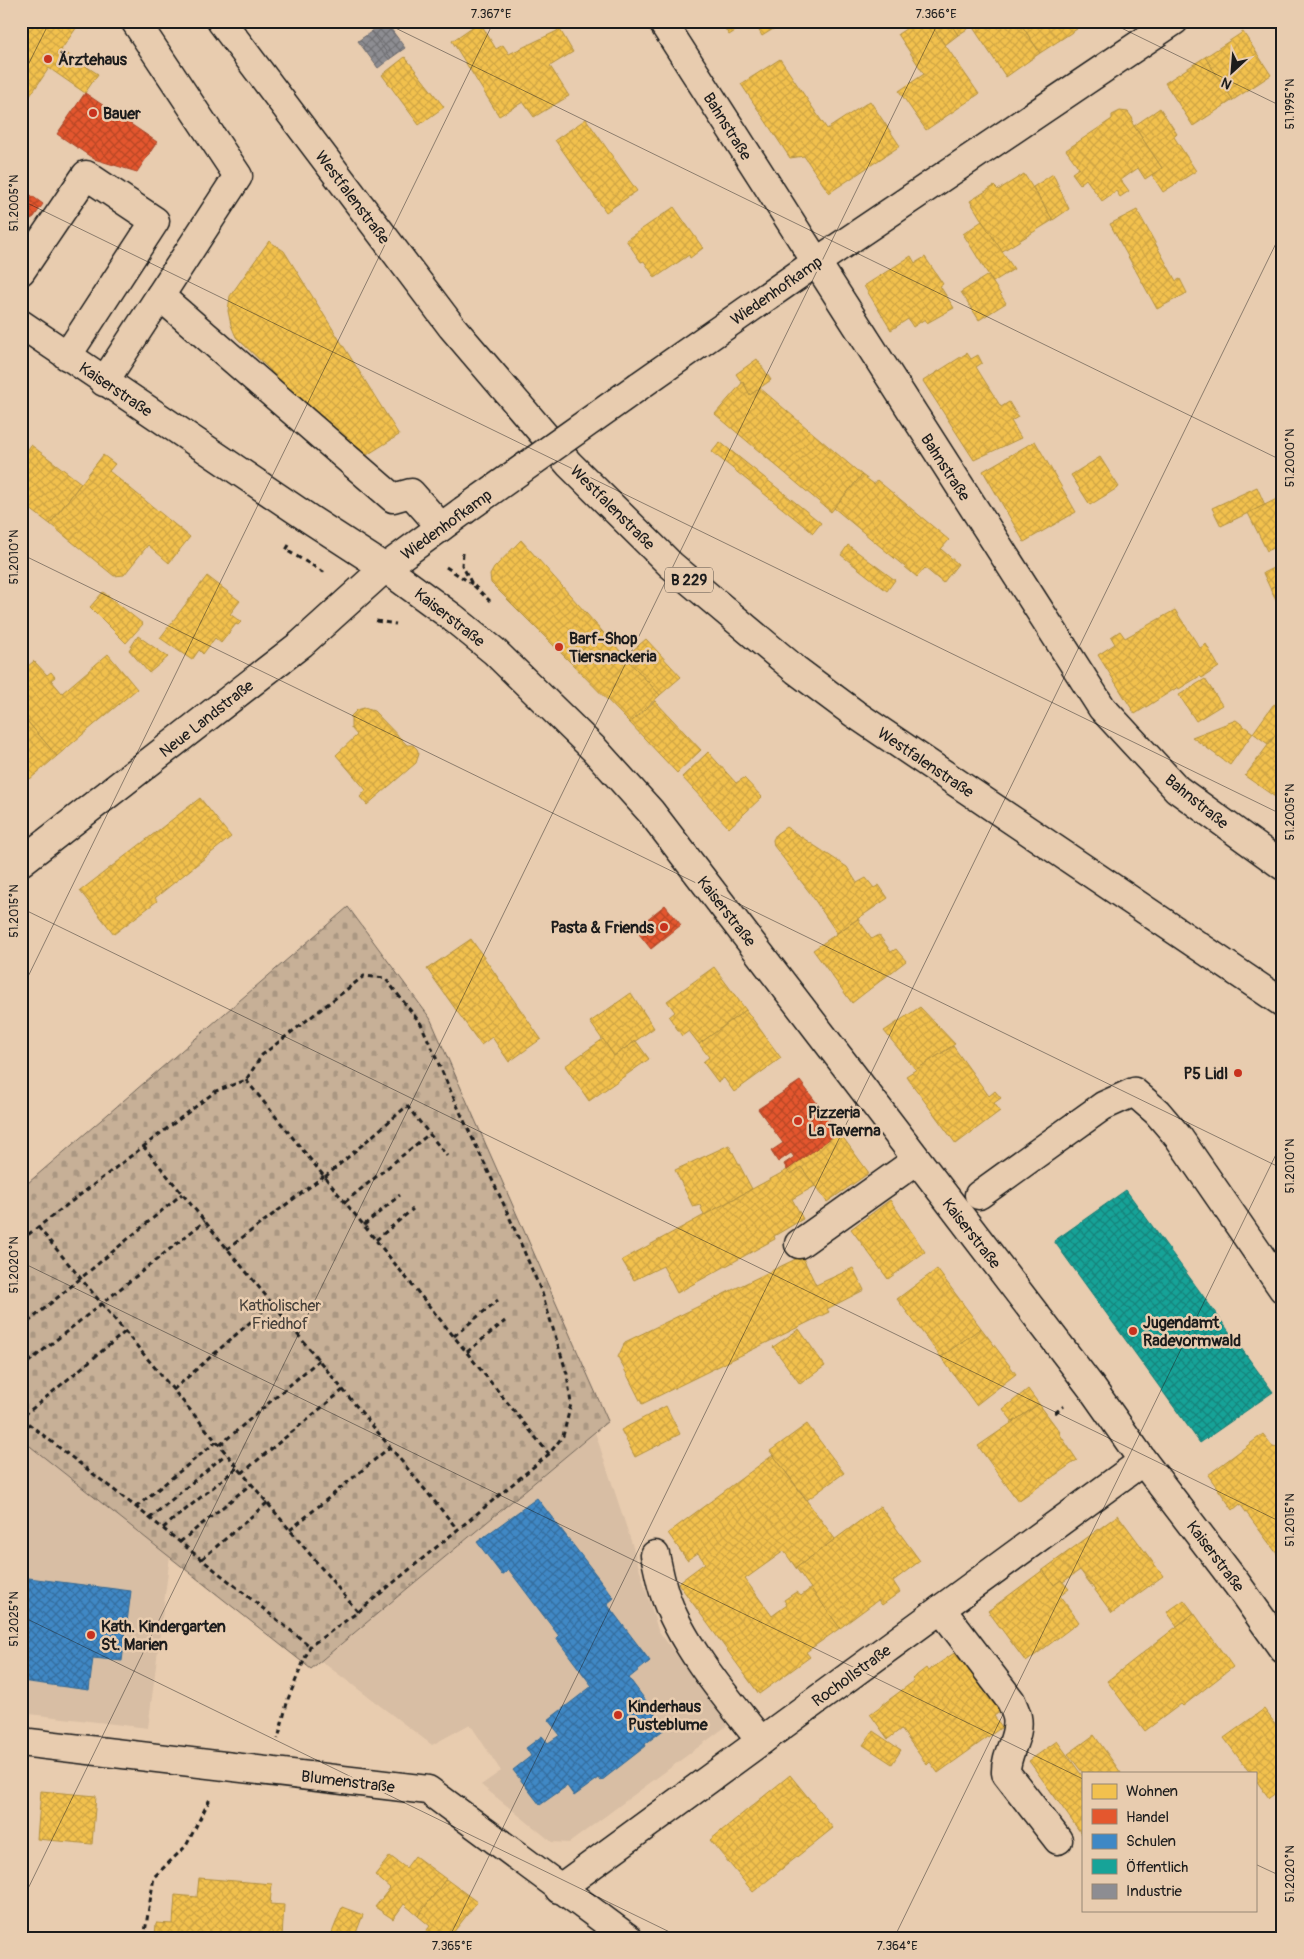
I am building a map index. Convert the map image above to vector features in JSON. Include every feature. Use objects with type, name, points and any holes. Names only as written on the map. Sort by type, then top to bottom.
[{"type":"street","points":[[104,382],[238,176],[134,21]]},
{"type":"street","name":"Westfalenstraße","points":[[221,21],[452,327],[570,464],[671,565],[796,670],[855,714],[1096,879],[1283,1003]]},
{"type":"street","name":"Bahnstraße","points":[[662,21],[815,263],[1102,708],[1177,789],[1283,866]]},
{"type":"street","name":"Wiedenhofkamp","points":[[385,568],[441,526],[815,263],[1174,21]]},
{"type":"street","points":[[21,271],[86,176],[155,221],[67,356]]},
{"type":"street","points":[[160,296],[393,498],[411,493],[441,526]]},
{"type":"street","name":"Kaiserstraße","points":[[21,324],[104,382],[385,568],[452,617],[494,650],[596,750],[651,812],[917,1160],[1090,1387],[1143,1461],[1237,1584],[1283,1649]]},
{"type":"street","name":"Neue Landstraße","points":[[21,862],[301,644],[385,568]]},
{"type":"street","points":[[979,1195],[1103,1106],[1134,1092],[1157,1112],[1179,1138],[1283,1289]]},
{"type":"street","points":[[799,1244],[917,1160]]},
{"type":"street","name":"Rochollstraße","points":[[559,1888],[1143,1461]]},
{"type":"street","points":[[655,1555],[664,1594],[681,1630],[715,1683],[761,1741]]},
{"type":"street","points":[[942,1609],[1011,1701],[1017,1717],[1017,1732],[1006,1762],[1006,1773],[1058,1840]]},
{"type":"street","name":"Blumenstraße","points":[[21,1742],[428,1790],[628,1938]]},
{"type":"path","points":[[286,550],[358,592]]},
{"type":"path","points":[[21,1240],[216,1091],[246,1080],[262,1056],[364,976],[385,978],[421,1024],[505,1206],[542,1293],[567,1374],[571,1404],[563,1436],[549,1454],[358,1612],[310,1646],[288,1699],[270,1771]]},
{"type":"path","points":[[246,1080],[549,1454]]},
{"type":"path","points":[[227,1249],[324,1176],[407,1106],[447,1156]]},
{"type":"path","points":[[345,1202],[429,1134]]},
{"type":"path","points":[[143,1146],[458,1530]]},
{"type":"path","points":[[21,1328],[182,1194]]},
{"type":"path","points":[[364,1225],[400,1195]]},
{"type":"path","points":[[376,1240],[413,1209]]},
{"type":"path","points":[[21,1368],[205,1221]]},
{"type":"path","points":[[38,1228],[358,1612]]},
{"type":"path","points":[[454,1336],[498,1300]]},
{"type":"path","points":[[173,1390],[272,1303]]},
{"type":"path","points":[[466,1352],[505,1321]]},
{"type":"path","points":[[125,1332],[21,1418],[163,1528],[310,1646]]},
{"type":"path","points":[[220,1446],[319,1360]]},
{"type":"path","points":[[242,1473],[343,1390]]},
{"type":"path","points":[[136,1507],[216,1442]]},
{"type":"path","points":[[290,1530],[390,1447]]},
{"type":"path","points":[[150,1518],[226,1454]]},
{"type":"path","points":[[163,1528],[238,1467]]},
{"type":"path","points":[[180,1542],[251,1484]]},
{"type":"path","points":[[202,1560],[267,1502]]},
{"type":"path","points":[[144,1938],[154,1877],[186,1846],[227,1765]]},
{"type":"shaded area","points":[[595,1432],[658,1630],[728,1725],[569,1843],[552,1842],[481,1785],[501,1771],[470,1724],[432,1745],[321,1661]]},
{"type":"shaded area","name":"Kath. Kindergarten St. Marien","points":[[21,1439],[170,1556],[148,1728],[21,1713]]},
{"type":"green space","name":"Katholischer Friedhof","points":[[348,907],[430,1018],[608,1421],[311,1669],[21,1439],[21,1189]]},
{"type":"building: Wohnen","name":"Ärztehaus","points":[[21,21],[81,21],[61,50],[98,74],[85,93],[49,68],[21,109]]},
{"type":"building: Wohnen","points":[[399,21],[413,21],[404,28]]},
{"type":"building: Wohnen","points":[[481,21],[484,22],[481,24],[496,49],[503,45],[509,54],[557,31],[559,28],[573,52],[550,66],[569,96],[534,117],[523,102],[499,116],[452,41]]},
{"type":"building: Wohnen","points":[[720,21],[751,21],[729,35]]},
{"type":"building: Wohnen","points":[[754,21],[786,21],[762,36]]},
{"type":"building: Wohnen","points":[[918,21],[926,21],[928,25],[930,23],[979,94],[926,130],[899,91],[924,74],[898,34]]},
{"type":"building: Wohnen","points":[[926,21],[949,21],[958,35],[945,45],[930,23],[928,25]]},
{"type":"building: Wohnen","points":[[949,21],[1019,21],[1040,53],[1006,77],[972,26],[958,35]]},
{"type":"building: Wohnen","points":[[1019,21],[1071,21],[1077,29],[1040,53]]},
{"type":"building: Wohnen","points":[[1243,32],[1271,75],[1233,100],[1205,57]]},
{"type":"building: Wohnen","points":[[405,57],[444,107],[419,125],[382,75]]},
{"type":"building: Wohnen","points":[[1205,57],[1233,100],[1193,126],[1165,83]]},
{"type":"building: Wohnen","points":[[780,59],[827,129],[870,101],[900,146],[829,193],[804,156],[790,158],[741,84]]},
{"type":"building: Wohnen","points":[[1160,108],[1177,134],[1174,137],[1196,171],[1163,192],[1152,175],[1162,168],[1134,126]]},
{"type":"building: Wohnen","points":[[1120,111],[1128,112],[1133,119],[1132,123],[1162,168],[1145,179],[1138,168],[1121,180],[1129,191],[1120,197],[1116,191],[1102,201],[1086,179],[1080,184],[1072,173],[1079,168],[1066,150],[1112,119],[1112,115]]},
{"type":"building: Wohnen","points":[[586,119],[637,191],[606,212],[555,140]]},
{"type":"building: Wohnen","points":[[1024,174],[1053,220],[1001,252],[970,201],[994,186],[998,190]]},
{"type":"building: Wohnen","points":[[1053,174],[1069,209],[1053,220],[1033,187]]},
{"type":"building: Wohnen","points":[[674,207],[703,248],[690,258],[689,255],[655,278],[644,261],[641,262],[626,240]]},
{"type":"building: Wohnen","points":[[1137,210],[1176,281],[1180,279],[1187,293],[1157,309],[1110,224]]},
{"type":"building: Wohnen","points":[[982,221],[1014,269],[993,282],[963,234]]},
{"type":"building: Wohnen","points":[[269,241],[284,251],[399,435],[362,458],[284,384],[276,389],[266,375],[271,371],[236,337],[228,311],[230,296]]},
{"type":"building: Wohnen","points":[[911,256],[915,263],[925,257],[943,284],[940,286],[954,308],[927,323],[925,319],[913,327],[908,319],[891,330],[864,286]]},
{"type":"building: Wohnen","points":[[988,275],[1006,303],[979,320],[961,292]]},
{"type":"building: Wohnen","points":[[967,353],[971,359],[978,355],[982,363],[976,367],[1001,407],[1009,402],[1018,417],[1011,421],[1021,438],[974,460],[923,381]]},
{"type":"building: Wohnen","points":[[757,359],[771,380],[750,395],[736,374]]},
{"type":"building: Wohnen","points":[[743,382],[750,395],[760,388],[862,475],[831,512],[715,414]]},
{"type":"building: Wohnen","points":[[1035,441],[1076,512],[1024,542],[983,471]]},
{"type":"building: Wohnen","points":[[720,442],[821,523],[813,533],[712,452]]},
{"type":"building: Wohnen","points":[[31,445],[81,483],[50,524],[21,502],[21,459]]},
{"type":"building: Wohnen","points":[[103,455],[115,464],[109,471],[190,537],[169,563],[148,545],[124,575],[114,576],[50,524]]},
{"type":"building: Wohnen","points":[[1100,457],[1119,487],[1090,505],[1071,475]]},
{"type":"building: Wohnen","points":[[862,475],[874,484],[877,480],[949,540],[941,549],[958,564],[943,583],[925,568],[917,577],[834,508]]},
{"type":"building: Wohnen","points":[[1257,487],[1265,505],[1221,526],[1212,508]]},
{"type":"building: Wohnen","points":[[1283,496],[1283,544],[1267,551],[1248,513]]},
{"type":"building: Wohnen","points":[[521,540],[602,631],[570,662],[491,583],[490,575],[494,568]]},
{"type":"building: Wohnen","points":[[848,545],[895,580],[887,591],[841,555]]},
{"type":"building: Wohnen","points":[[1283,563],[1283,582],[1270,588],[1263,573]]},
{"type":"building: Wohnen","points":[[207,576],[240,601],[230,614],[241,622],[238,625],[236,624],[221,643],[215,638],[203,654],[199,650],[192,660],[160,638]]},
{"type":"building: Wohnen","points":[[1283,582],[1283,613],[1270,588]]},
{"type":"building: Wohnen","points":[[103,592],[143,624],[126,643],[90,607]]},
{"type":"building: Wohnen","points":[[1175,610],[1200,648],[1206,644],[1219,667],[1202,678],[1200,676],[1179,689],[1178,687],[1135,714],[1098,655],[1115,644],[1111,637],[1120,631],[1125,638]]},
{"type":"building: Wohnen","points":[[602,631],[660,695],[630,723],[570,662]]},
{"type":"building: Wohnen","points":[[138,636],[168,657],[149,673],[129,650]]},
{"type":"building: Wohnen","points":[[646,639],[681,677],[660,695],[625,657]]},
{"type":"building: Wohnen","points":[[108,654],[137,689],[57,756],[21,714],[21,672],[34,661],[47,675],[51,672],[55,677],[51,680],[62,693]]},
{"type":"building: Wohnen","points":[[1205,679],[1222,705],[1196,721],[1179,695]]},
{"type":"building: Wohnen","points":[[655,701],[701,750],[677,773],[630,723]]},
{"type":"building: Wohnen","points":[[1283,701],[1283,725],[1268,744],[1253,733],[1273,705]]},
{"type":"building: Wohnen","points":[[364,708],[374,711],[407,745],[413,745],[419,754],[416,763],[367,805],[360,797],[366,790],[336,755],[357,735],[351,728],[351,716],[357,710]]},
{"type":"building: Wohnen","points":[[21,714],[57,756],[30,779],[21,768]]},
{"type":"building: Wohnen","points":[[1236,720],[1253,733],[1230,765],[1192,737]]},
{"type":"building: Wohnen","points":[[1283,725],[1283,793],[1278,799],[1245,776]]},
{"type":"building: Wohnen","points":[[708,752],[736,783],[744,778],[762,797],[729,828],[682,777]]},
{"type":"building: Wohnen","points":[[1283,793],[1283,803],[1278,799]]},
{"type":"building: Wohnen","points":[[200,798],[231,837],[155,898],[157,901],[114,934],[80,891]]},
{"type":"building: Wohnen","points":[[786,827],[847,867],[857,883],[866,878],[874,888],[879,885],[888,898],[837,933],[810,893],[774,846],[773,840],[776,834]]},
{"type":"building: Wohnen","points":[[858,919],[872,939],[879,935],[891,952],[896,949],[906,961],[852,1003],[813,950]]},
{"type":"building: Wohnen","points":[[471,939],[541,1039],[509,1062],[492,1037],[481,1045],[427,969]]},
{"type":"building: Wohnen","points":[[714,967],[746,1010],[699,1044],[689,1031],[682,1036],[669,1017],[675,1012],[667,1001]]},
{"type":"building: Wohnen","points":[[631,993],[654,1028],[614,1056],[590,1022]]},
{"type":"building: Wohnen","points":[[920,1007],[955,1044],[916,1070],[884,1031]]},
{"type":"building: Wohnen","points":[[746,1010],[781,1058],[734,1092],[724,1078],[718,1082],[703,1062],[709,1057],[699,1044]]},
{"type":"building: Wohnen","points":[[603,1039],[614,1056],[636,1041],[649,1059],[589,1101],[565,1066]]},
{"type":"building: Wohnen","points":[[953,1046],[989,1096],[995,1091],[1001,1098],[994,1103],[1000,1111],[956,1144],[906,1076]]},
{"type":"building: Wohnen","points":[[839,1132],[869,1173],[827,1202],[801,1167],[791,1174],[787,1170]]},
{"type":"building: Wohnen","points":[[729,1145],[752,1189],[704,1215],[700,1205],[693,1207],[675,1170]]},
{"type":"building: Wohnen","points":[[801,1167],[815,1186],[792,1199],[803,1219],[774,1236],[775,1239],[677,1293],[663,1266],[634,1280],[622,1260],[787,1170],[791,1174]]},
{"type":"building: Wohnen","points":[[890,1200],[925,1252],[888,1279],[851,1229]]},
{"type":"building: Wohnen","points":[[802,1256],[816,1285],[853,1268],[864,1290],[827,1309],[829,1312],[642,1404],[618,1357],[625,1342]]},
{"type":"building: Wohnen","points":[[937,1269],[981,1328],[941,1357],[897,1299]]},
{"type":"building: Wohnen","points":[[981,1328],[1016,1374],[976,1405],[941,1357]]},
{"type":"building: Wohnen","points":[[799,1329],[825,1366],[800,1384],[773,1347]]},
{"type":"building: Wohnen","points":[[1028,1389],[1039,1404],[1013,1422],[1003,1409]]},
{"type":"building: Wohnen","points":[[1039,1404],[1060,1432],[1077,1460],[1018,1501],[978,1446]]},
{"type":"building: Wohnen","points":[[666,1406],[680,1434],[635,1457],[621,1430]]},
{"type":"building: Wohnen","points":[[807,1424],[844,1473],[807,1500],[770,1451]]},
{"type":"building: Wohnen","points":[[1263,1434],[1274,1448],[1283,1441],[1283,1562],[1240,1504],[1233,1510],[1208,1475]]},
{"type":"building: Wohnen","points":[[773,1455],[835,1539],[796,1568],[784,1551],[745,1579],[772,1616],[787,1605],[784,1600],[796,1592],[801,1596],[811,1588],[840,1628],[806,1652],[810,1657],[759,1694],[678,1583],[705,1563],[698,1553],[687,1560],[668,1533]]},
{"type":"building: Wohnen","points":[[880,1506],[920,1561],[893,1581],[900,1592],[882,1605],[878,1600],[840,1628],[796,1568]]},
{"type":"building: Wohnen","points":[[1118,1515],[1163,1576],[1112,1613],[1080,1570],[1063,1582],[1061,1580],[1054,1585],[1043,1570]]},
{"type":"building: Wohnen","points":[[1043,1570],[1054,1585],[1061,1580],[1069,1589],[1060,1596],[1079,1622],[1026,1662],[988,1611]]},
{"type":"building: Wohnen","points":[[1184,1600],[1194,1613],[1177,1626],[1167,1612]]},
{"type":"building: Wohnen","points":[[1194,1613],[1233,1667],[1183,1706],[1181,1704],[1145,1731],[1107,1681]]},
{"type":"building: Wohnen","points":[[957,1651],[1004,1709],[994,1716],[1002,1727],[938,1773],[930,1762],[927,1765],[901,1729],[888,1739],[870,1714],[914,1681],[912,1679],[926,1668],[928,1671]]},
{"type":"building: Wohnen","points":[[1264,1709],[1283,1734],[1283,1788],[1269,1798],[1256,1780],[1256,1772],[1249,1772],[1224,1738]]},
{"type":"building: Wohnen","points":[[873,1731],[901,1750],[892,1764],[863,1745]]},
{"type":"building: Wohnen","points":[[1094,1735],[1120,1772],[1082,1772],[1068,1754]]},
{"type":"building: Wohnen","points":[[1057,1741],[1082,1776],[1082,1835],[1029,1761]]},
{"type":"building: Wohnen","points":[[790,1775],[833,1828],[753,1892],[710,1840]]},
{"type":"building: Wohnen","points":[[41,1791],[96,1796],[92,1844],[37,1839]]},
{"type":"building: Wohnen","points":[[390,1856],[406,1868],[415,1856],[446,1879],[418,1916],[404,1904],[393,1919],[375,1907],[390,1888],[375,1875]]},
{"type":"building: Wohnen","points":[[199,1878],[272,1884],[270,1904],[284,1905],[282,1938],[155,1938],[156,1923],[173,1924],[175,1895],[197,1897]]},
{"type":"building: Wohnen","points":[[446,1879],[477,1902],[449,1938],[421,1938],[430,1926],[418,1916]]},
{"type":"building: Wohnen","points":[[342,1907],[363,1915],[354,1938],[330,1938]]},
{"type":"building: Handel","name":"Bauer","points":[[85,93],[157,142],[137,172],[94,159],[57,134]]},
{"type":"building: Handel","points":[[21,188],[43,204],[34,217],[21,225]]},
{"type":"building: Handel","points":[[665,905],[681,925],[651,949],[635,929]]},
{"type":"building: Handel","name":"Pizzeria La Taverna","points":[[800,1081],[839,1132],[787,1170],[784,1164],[794,1157],[791,1153],[778,1162],[771,1151],[783,1143],[758,1109]]},
{"type":"building: Schulen","name":"Kinderhaus Pusteblume","points":[[537,1498],[614,1598],[607,1604],[650,1661],[629,1678],[666,1728],[601,1781],[599,1778],[574,1796],[567,1786],[540,1805],[513,1770],[531,1756],[526,1748],[542,1736],[548,1743],[560,1735],[548,1720],[592,1686],[556,1638],[559,1636],[509,1570],[502,1575],[477,1542]]},
{"type":"building: Schulen","points":[[21,1577],[131,1591],[122,1661],[93,1658],[89,1690],[21,1681]]},
{"type":"building: Öffentlich","points":[[1126,1190],[1273,1392],[1200,1443],[1054,1241]]},
{"type":"building: Industrie","points":[[385,21],[405,48],[391,58],[371,32]]},
{"type":"building: Industrie","points":[[371,32],[391,58],[378,68],[358,41]]},
{"type":"place","name":"Ärztehaus","points":[[48,59]]},
{"type":"place","name":"Bauer","points":[[93,113]]},
{"type":"place","name":"Barf-Shop Tiersnackeria","points":[[559,647]]},
{"type":"place","name":"Pasta & Friends","points":[[664,927]]},
{"type":"place","name":"P5 Lidl","points":[[1238,1073]]},
{"type":"place","name":"Pizzeria La Taverna","points":[[798,1121]]},
{"type":"place","name":"Jugendamt Radevormwald","points":[[1133,1331]]},
{"type":"place","name":"Kath. Kindergarten St. Marien","points":[[91,1635]]},
{"type":"place","name":"Kinderhaus Pusteblume","points":[[618,1715]]}]
